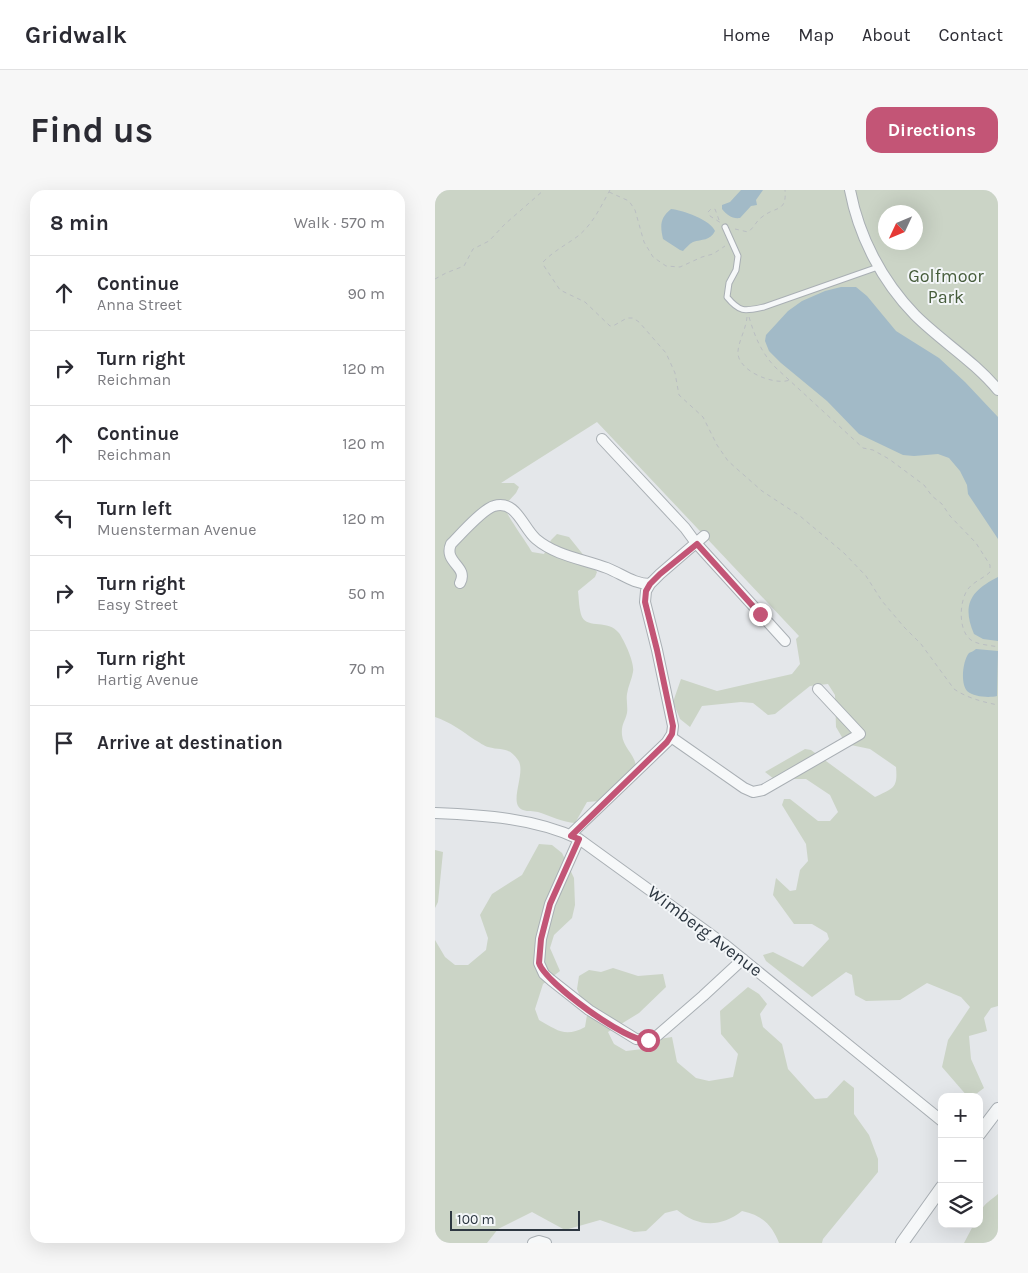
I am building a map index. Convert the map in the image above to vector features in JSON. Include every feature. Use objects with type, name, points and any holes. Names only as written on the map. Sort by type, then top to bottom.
[{"type":"street","points":[[850,190],[866,243],[893,288],[915,315],[977,368],[998,390]]},
{"type":"street","points":[[602,439],[685,528],[697,544],[785,641]]},
{"type":"street","points":[[460,583],[463,573],[450,558],[449,548],[451,544],[488,509],[501,505],[514,509],[527,529],[545,546],[609,569],[637,582],[650,584]]},
{"type":"street","points":[[705,536],[650,584],[646,591],[645,602],[673,726],[671,736],[575,837],[543,928],[539,963],[544,974],[589,1010],[636,1039],[648,1040],[696,1003],[743,959]]},
{"type":"street","points":[[671,736],[744,788],[757,792],[768,788],[860,734],[818,689]]},
{"type":"street","name":"Wimberg Avenue","points":[[435,813],[503,818],[532,823],[575,837],[672,905],[743,959],[938,1118]]},
{"type":"street","points":[[983,1129],[998,1109]]},
{"type":"street","points":[[902,1243],[938,1192]]},
{"type":"lane","points":[[725,227],[738,256],[736,270],[729,283],[727,297],[736,307],[747,310],[764,307],[879,267]]},
{"type":"path","points":[[435,280],[446,273],[465,266],[473,249],[489,241],[505,224],[544,190]]},
{"type":"path","points":[[719,220],[710,216],[708,212],[711,209],[715,209],[719,220],[725,227],[748,232],[761,218],[776,211],[783,205],[786,199],[785,190]]},
{"type":"path","points":[[729,239],[726,245],[713,254],[702,257],[680,268],[666,266],[653,257],[644,242],[635,210],[629,201],[609,191],[591,223],[577,236],[559,247],[543,262],[560,290],[585,302],[610,326],[627,318],[633,318],[639,322],[666,353],[675,373],[679,395],[703,417],[717,445],[729,460],[762,492],[801,516],[844,553],[866,576],[882,601],[921,644],[954,689],[974,699],[998,705]]},
{"type":"path","points":[[747,310],[746,327],[738,353],[741,363],[750,371],[764,378],[776,382],[790,380]]},
{"type":"path","points":[[747,310],[755,339],[763,354],[775,368],[863,448],[873,450],[889,459],[924,485],[976,543],[990,565],[990,572],[969,588],[961,602],[964,632],[975,642],[998,647]]},
{"type":"green space","name":"Golfmoor Park","points":[[435,190],[998,190],[998,1006],[991,1008],[984,1018],[987,1031],[969,1036],[971,1059],[984,1088],[977,1093],[965,1093],[942,1067],[948,1040],[970,1007],[961,997],[927,983],[900,1000],[866,1001],[855,995],[852,975],[846,972],[812,997],[766,961],[763,955],[773,952],[803,967],[829,939],[827,933],[812,924],[794,924],[773,895],[776,878],[790,891],[796,890],[800,870],[808,861],[806,844],[782,805],[784,799],[790,799],[818,821],[830,821],[838,812],[830,795],[806,779],[774,779],[765,772],[805,749],[811,750],[875,797],[893,787],[896,780],[896,767],[870,749],[846,744],[836,727],[835,695],[828,684],[810,686],[775,714],[768,715],[753,703],[741,702],[702,706],[690,727],[680,719],[673,702],[681,679],[717,691],[792,674],[800,664],[796,639],[799,636],[597,422],[501,483],[514,483],[519,487],[504,506],[532,552],[544,554],[551,540],[557,534],[569,537],[597,572],[595,577],[578,591],[580,611],[585,621],[609,626],[619,633],[631,658],[633,672],[627,696],[627,713],[622,735],[636,764],[636,769],[600,801],[587,802],[575,823],[566,821],[538,812],[525,811],[519,807],[517,795],[520,765],[518,760],[505,750],[485,746],[451,724],[435,717]]},
{"type":"green space","points":[[539,844],[552,845],[562,853],[574,878],[575,905],[572,918],[554,935],[550,948],[560,971],[543,984],[535,1009],[539,1020],[556,1030],[566,1032],[572,1032],[585,1027],[587,1015],[577,989],[579,976],[589,970],[601,972],[613,968],[638,976],[663,974],[666,987],[639,1013],[608,1032],[614,1044],[626,1051],[651,1048],[659,1039],[672,1037],[677,1062],[696,1078],[709,1081],[733,1077],[738,1054],[721,1034],[720,1011],[748,987],[759,994],[767,1004],[760,1014],[763,1027],[782,1044],[788,1069],[815,1099],[827,1098],[844,1080],[854,1088],[854,1114],[869,1135],[878,1159],[878,1172],[823,1239],[822,1243],[779,1243],[773,1231],[761,1218],[742,1211],[726,1220],[709,1223],[693,1220],[677,1210],[665,1213],[646,1231],[634,1232],[600,1220],[565,1230],[532,1212],[498,1229],[487,1243],[435,1243],[435,940],[445,957],[455,965],[468,965],[486,950],[488,938],[480,915],[492,894],[522,875]]},
{"type":"green space","points":[[435,850],[443,852],[438,902],[435,908]]},
{"type":"green space","points":[[998,1194],[998,1238],[994,1243],[964,1243],[972,1228],[983,1228],[983,1208]]},
{"type":"water","points":[[741,190],[763,190],[756,200],[757,205],[751,206],[740,218],[735,218],[722,209],[722,205],[730,202]]},
{"type":"water","points":[[671,209],[702,219],[715,231],[708,238],[693,242],[683,251],[680,250],[663,239],[661,230],[662,222]]},
{"type":"water","points":[[841,287],[856,287],[867,296],[896,331],[939,358],[998,417],[998,539],[968,494],[967,485],[960,471],[949,458],[938,454],[903,455],[859,434],[827,401],[769,351],[765,341],[766,335],[788,311],[802,301],[825,291]]},
{"type":"water","points":[[998,577],[998,641],[983,639],[974,634],[970,623],[969,606],[971,599],[981,587]]},
{"type":"water","points":[[976,649],[998,651],[997,696],[977,696],[967,691],[965,687],[963,672],[965,661],[969,653]]},
{"type":"route","points":[[648,1040],[636,1039],[589,1010],[544,974],[539,963],[543,928],[550,904],[579,839],[571,836],[667,742],[672,734],[673,726],[645,602],[646,591],[650,584],[697,544],[760,614]]}]
